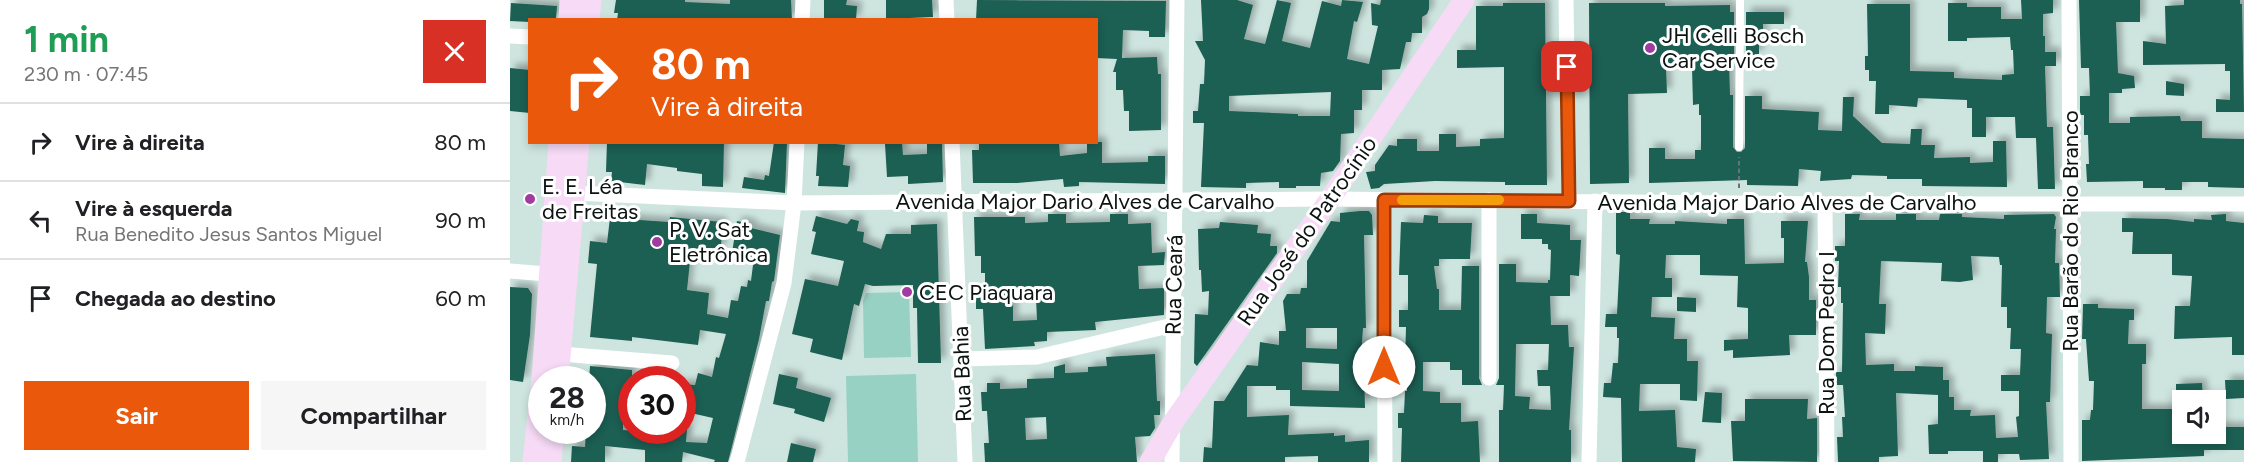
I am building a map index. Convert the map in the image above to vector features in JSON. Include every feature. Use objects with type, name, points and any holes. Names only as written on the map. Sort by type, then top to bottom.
[{"type":"main road","points":[[569,18],[570,0]]},
{"type":"main road","points":[[589,18],[591,0]]},
{"type":"main road","name":"Rua José do Patrocínio","points":[[1150,462],[1172,424],[1330,199],[1464,0]]},
{"type":"main road","points":[[559,144],[560,366]]},
{"type":"main road","points":[[544,366],[575,193],[579,144]]},
{"type":"main road","points":[[533,462],[535,444]]},
{"type":"main road","points":[[551,462],[553,444]]},
{"type":"street","points":[[802,18],[803,0]]},
{"type":"street","points":[[946,0],[947,18]]},
{"type":"street","name":"Rua Ceará","points":[[1172,462],[1177,0]]},
{"type":"street","points":[[1566,0],[1569,201]]},
{"type":"street","name":"Rua Barão do Rio Branco","points":[[2069,0],[2072,462]]},
{"type":"street","points":[[510,36],[528,37]]},
{"type":"street","points":[[737,462],[784,283],[794,203],[797,144]]},
{"type":"street","name":"Rua Bahia","points":[[951,144],[965,462]]},
{"type":"street","name":"Avenida Major Dario Alves de Carvalho","points":[[575,193],[794,203],[1330,199],[1826,204],[2244,204]]},
{"type":"street","points":[[1384,200],[1385,462]]},
{"type":"street","points":[[1489,378],[1490,200]]},
{"type":"street","points":[[1589,462],[1595,201]]},
{"type":"street","name":"Rua Dom Pedro I","points":[[1826,204],[1827,462]]},
{"type":"street","points":[[510,271],[559,275]]},
{"type":"street","points":[[962,359],[1037,357],[1173,325]]},
{"type":"street","points":[[561,354],[672,363]]},
{"type":"lane","points":[[1739,147],[1740,0]]},
{"type":"path","points":[[1739,147],[1739,203]]},
{"type":"green space","points":[[909,292],[911,357],[864,358],[863,301],[866,293]]},
{"type":"green space","points":[[916,374],[918,462],[848,462],[846,376]]},
{"type":"building","points":[[616,0],[685,0],[685,2],[730,4],[730,0],[791,0],[792,18],[617,18],[618,13],[614,13]]},
{"type":"building","points":[[824,0],[847,0],[846,5],[857,6],[856,18],[824,18]]},
{"type":"building","points":[[886,0],[932,0],[933,17],[886,18]]},
{"type":"building","points":[[977,0],[1166,1],[1165,37],[1149,37],[1149,31],[1123,30],[1122,58],[1157,57],[1158,74],[1161,74],[1161,130],[1129,131],[1129,111],[1124,111],[1123,90],[1116,90],[1116,72],[1113,72],[1117,59],[1098,58],[1098,18],[976,18]]},
{"type":"building","points":[[1201,0],[1237,0],[1253,5],[1244,39],[1265,44],[1277,0],[1291,3],[1282,41],[1310,48],[1322,1],[1341,6],[1342,0],[1363,2],[1357,22],[1354,21],[1347,59],[1369,64],[1378,26],[1372,25],[1371,3],[1380,5],[1381,0],[1429,0],[1427,14],[1422,17],[1422,33],[1412,33],[1411,42],[1406,42],[1400,69],[1382,70],[1382,90],[1362,90],[1362,110],[1354,110],[1354,133],[1341,134],[1340,161],[1333,171],[1321,173],[1320,186],[1279,188],[1279,182],[1246,183],[1246,188],[1201,187],[1204,123],[1193,123],[1193,111],[1198,111],[1200,84],[1204,84],[1205,60],[1195,41],[1203,41]],"holes":[[[1331,92],[1330,116],[1229,111],[1229,96]]]},
{"type":"building","points":[[2021,0],[2053,0],[2053,13],[2043,14],[2043,36],[2045,36],[2045,52],[2056,52],[2056,66],[2045,66],[2047,127],[2053,127],[2055,189],[2038,189],[2036,138],[2016,138],[2015,117],[1986,117],[1986,137],[1972,137],[1972,108],[1967,108],[1967,100],[1918,98],[1917,107],[1889,105],[1889,114],[1875,114],[1876,81],[1869,81],[1869,70],[1865,70],[1865,56],[1868,56],[1867,4],[1910,4],[1910,71],[1954,72],[1954,78],[2002,80],[2002,75],[2014,74],[2010,37],[1948,41],[1948,3],[1967,3],[1967,7],[2001,7],[2001,19],[2022,19]]},
{"type":"building","points":[[2079,0],[2140,0],[2140,22],[2116,22],[2118,73],[2134,76],[2135,88],[2122,89],[2122,93],[2109,93],[2109,123],[2130,123],[2130,117],[2180,116],[2181,121],[2202,121],[2202,138],[2244,139],[2244,188],[2208,187],[2208,182],[2182,182],[2182,190],[2165,190],[2165,188],[2143,188],[2143,181],[2087,182],[2088,135],[2084,135],[2084,115],[2080,115],[2080,96],[2090,96],[2089,68],[2081,68]]},
{"type":"building","points":[[2184,0],[2240,0],[2242,4],[2244,112],[2216,112],[2216,99],[2230,100],[2230,71],[2225,71],[2225,64],[2143,65],[2143,41],[2166,44],[2165,6],[2184,5]]},
{"type":"building","points":[[511,3],[557,6],[556,18],[528,18],[528,22],[510,21]]},
{"type":"building","points":[[1503,3],[1545,3],[1547,185],[1435,181],[1384,184],[1379,188],[1371,189],[1366,172],[1375,171],[1375,165],[1389,145],[1397,146],[1397,139],[1417,139],[1417,151],[1439,151],[1439,134],[1456,134],[1456,147],[1480,146],[1480,139],[1504,138],[1504,67],[1457,68],[1457,50],[1476,50],[1476,6],[1503,6]]},
{"type":"building","points":[[1589,3],[1665,3],[1665,6],[1730,5],[1730,12],[1734,12],[1734,62],[1729,62],[1730,95],[1733,95],[1733,147],[1737,152],[1745,148],[1745,96],[1762,96],[1762,109],[1819,112],[1818,130],[1842,131],[1843,97],[1854,97],[1853,116],[1882,143],[1910,144],[1911,129],[1922,129],[1921,145],[1935,145],[1934,158],[1970,157],[1970,163],[1993,162],[1993,141],[2006,141],[2007,187],[1922,186],[1922,179],[1887,179],[1887,176],[1852,175],[1851,179],[1820,181],[1821,171],[1799,169],[1798,186],[1747,185],[1747,180],[1649,183],[1649,148],[1665,148],[1665,159],[1695,159],[1695,150],[1701,150],[1701,115],[1699,115],[1699,104],[1693,105],[1692,67],[1666,68],[1667,93],[1628,94],[1629,183],[1590,184]]},
{"type":"building","points":[[1746,12],[1784,12],[1784,24],[1763,24],[1763,37],[1759,37],[1759,55],[1746,55]]},
{"type":"building","points":[[510,68],[528,70],[528,113],[510,111]]},
{"type":"building","points":[[2166,81],[2184,84],[2184,96],[2166,95]]},
{"type":"building","points":[[1102,142],[1102,163],[1148,162],[1148,156],[1165,156],[1165,184],[1079,182],[1079,186],[1064,187],[1063,179],[1017,183],[973,183],[972,150],[979,150],[979,144],[1059,144],[1060,156],[1087,153],[1087,144]]},
{"type":"building","points":[[607,144],[724,144],[723,187],[702,186],[702,174],[647,164],[645,185],[611,181],[612,172],[606,172]]},
{"type":"building","points":[[774,144],[787,144],[785,193],[742,188],[744,177],[764,180],[765,175],[769,176]]},
{"type":"building","points":[[818,144],[845,145],[843,165],[850,166],[848,187],[818,186],[819,176],[816,176]]},
{"type":"building","points":[[885,144],[902,144],[903,155],[927,154],[927,144],[942,144],[943,182],[908,184],[908,176],[887,177]]},
{"type":"building","points":[[1369,211],[1372,215],[1373,235],[1364,235],[1366,328],[1363,328],[1360,372],[1364,372],[1365,408],[1290,406],[1290,390],[1276,390],[1276,386],[1247,386],[1247,417],[1289,415],[1288,435],[1334,433],[1334,436],[1345,435],[1345,442],[1369,440],[1369,462],[1318,462],[1318,456],[1285,457],[1285,462],[1203,462],[1204,447],[1212,448],[1214,401],[1224,401],[1247,365],[1258,366],[1260,342],[1279,345],[1279,331],[1286,331],[1283,301],[1287,294],[1300,294],[1301,288],[1307,288],[1307,261],[1331,221],[1340,222],[1340,213]],"holes":[[[1306,328],[1337,328],[1337,349],[1306,348]],[[1302,362],[1339,364],[1339,391],[1302,390]]]},
{"type":"building","points":[[1616,212],[1630,212],[1630,219],[1650,219],[1649,224],[1675,224],[1675,221],[1727,224],[1727,219],[1744,219],[1745,264],[1784,263],[1781,221],[1808,221],[1805,262],[1807,262],[1809,277],[1809,300],[1816,300],[1816,335],[1789,335],[1790,355],[1733,358],[1733,350],[1724,351],[1724,340],[1748,339],[1748,308],[1737,307],[1738,276],[1700,275],[1700,255],[1666,255],[1665,278],[1672,278],[1672,297],[1652,297],[1651,317],[1675,318],[1674,339],[1687,339],[1687,361],[1698,361],[1697,401],[1680,400],[1680,384],[1640,384],[1639,411],[1675,410],[1677,447],[1696,449],[1695,462],[1622,462],[1621,398],[1603,397],[1604,383],[1611,383],[1613,363],[1618,363],[1617,327],[1605,327],[1606,314],[1617,314],[1620,255],[1616,254]]},
{"type":"building","points":[[1048,214],[1066,214],[1066,223],[1110,222],[1110,214],[1128,214],[1128,224],[1151,223],[1152,253],[1165,252],[1164,265],[1138,266],[1139,289],[1164,288],[1164,315],[1095,322],[1096,330],[1047,332],[1047,341],[1034,342],[1035,346],[985,349],[983,309],[976,309],[976,298],[985,298],[985,273],[981,273],[981,256],[975,256],[974,217],[1025,217],[1025,223],[1048,222]],"holes":[[[1036,298],[1037,320],[1013,321],[1013,300]]]},
{"type":"building","points":[[1521,214],[1537,214],[1537,223],[1570,225],[1570,240],[1581,240],[1579,276],[1570,275],[1570,296],[1550,296],[1551,325],[1568,325],[1569,347],[1574,347],[1569,430],[1571,430],[1571,462],[1499,462],[1499,410],[1503,410],[1504,385],[1496,385],[1499,378],[1499,264],[1516,264],[1516,282],[1548,283],[1550,280],[1551,250],[1548,249],[1548,244],[1542,244],[1542,239],[1521,239]],"holes":[[[1516,344],[1549,344],[1548,370],[1537,370],[1538,386],[1550,386],[1551,410],[1529,409],[1530,397],[1515,396]]]},
{"type":"building","points":[[1845,214],[1860,214],[1859,220],[1896,220],[1896,214],[1916,214],[1916,220],[1939,220],[1940,214],[2004,219],[2004,215],[2054,214],[2056,217],[2055,263],[2059,263],[2060,297],[2047,297],[2046,333],[2052,334],[2050,402],[2046,402],[2049,459],[2020,460],[2019,454],[1998,454],[1998,462],[1983,462],[1983,451],[1948,451],[1948,454],[1929,454],[1928,425],[1938,424],[1938,395],[1896,393],[1898,456],[1879,457],[1879,462],[1838,462],[1837,437],[1843,437],[1842,417],[1845,417],[1843,385],[1836,385],[1836,372],[1842,372],[1843,303],[1841,303],[1841,287],[1838,287],[1839,261],[1835,261],[1835,246],[1845,246]],"holes":[[[1971,256],[1999,257],[2000,265],[2002,265],[2001,307],[2007,307],[2007,328],[2011,328],[2010,349],[2021,349],[2020,375],[2001,375],[2001,391],[2019,391],[2019,416],[2016,417],[2018,437],[1996,438],[1995,415],[1970,416],[1971,410],[1954,410],[1954,397],[1949,397],[1949,380],[1943,380],[1943,367],[1915,366],[1915,371],[1894,371],[1894,364],[1866,365],[1865,333],[1885,334],[1886,304],[1879,304],[1881,261],[1942,263],[1941,281],[1960,282],[1973,280]]]},
{"type":"building","points":[[2226,214],[2226,221],[2244,223],[2244,355],[2232,355],[2232,337],[2174,339],[2175,306],[2190,306],[2192,276],[2172,275],[2172,254],[2132,254],[2133,232],[2122,232],[2122,218],[2194,222],[2194,219],[2212,220],[2211,215]]},
{"type":"building","points":[[1424,215],[1438,216],[1438,223],[1472,223],[1470,259],[1439,259],[1439,266],[1434,266],[1437,289],[1439,289],[1439,310],[1461,310],[1462,266],[1479,266],[1479,378],[1482,385],[1462,385],[1462,370],[1450,370],[1450,362],[1423,362],[1423,391],[1440,392],[1440,403],[1461,403],[1461,422],[1478,421],[1480,462],[1401,462],[1402,428],[1398,428],[1398,413],[1404,413],[1407,362],[1405,362],[1406,327],[1399,327],[1399,310],[1408,310],[1408,275],[1399,275],[1401,222],[1423,223]]},
{"type":"building","points":[[816,216],[847,224],[851,219],[859,221],[857,231],[864,232],[863,242],[881,249],[886,234],[911,234],[911,225],[937,224],[941,363],[918,363],[917,308],[913,308],[913,285],[873,286],[865,284],[859,306],[854,304],[842,360],[810,352],[813,339],[792,334],[805,279],[838,286],[844,261],[811,254],[816,232],[812,231]]},
{"type":"building","points":[[670,217],[722,222],[721,251],[712,249],[711,256],[706,255],[705,262],[690,261],[687,290],[709,293],[707,314],[728,318],[731,300],[738,301],[741,286],[747,287],[748,280],[751,281],[754,257],[732,253],[737,221],[752,224],[751,228],[780,235],[774,281],[769,301],[766,301],[759,339],[728,462],[714,462],[715,460],[683,452],[682,462],[645,462],[645,450],[605,446],[605,462],[571,462],[572,446],[606,444],[606,368],[618,369],[618,444],[707,443],[713,418],[696,414],[696,381],[698,373],[712,377],[716,357],[719,358],[726,334],[700,330],[698,345],[632,337],[632,341],[590,337],[597,264],[588,263],[590,241],[607,243],[610,218],[669,222]]},
{"type":"building","points":[[1220,222],[1258,225],[1257,233],[1271,234],[1270,246],[1277,246],[1277,253],[1197,366],[1194,363],[1195,314],[1208,315],[1209,291],[1202,292],[1198,229],[1219,228]]},
{"type":"building","points":[[510,287],[528,288],[532,294],[530,335],[523,382],[510,380]]},
{"type":"building","points":[[1677,297],[1696,298],[1696,312],[1677,311]]},
{"type":"building","points":[[2083,304],[2098,304],[2098,308],[2134,309],[2134,320],[2129,320],[2128,344],[2146,344],[2146,364],[2142,364],[2142,409],[2172,409],[2172,444],[2226,444],[2226,427],[2244,427],[2244,450],[2204,450],[2204,456],[2082,461],[2082,420],[2090,420],[2091,410],[2093,410],[2094,381],[2089,381],[2086,339],[2082,339]]},
{"type":"building","points":[[1155,354],[1157,401],[1160,401],[1160,415],[1154,415],[1155,428],[1150,436],[1135,437],[1137,462],[985,462],[984,443],[989,443],[987,411],[982,411],[981,392],[987,392],[987,383],[1000,383],[1000,389],[1027,388],[1027,379],[1054,378],[1054,367],[1065,364],[1065,373],[1088,372],[1088,367],[1107,366],[1106,357]],"holes":[[[1046,417],[1047,439],[1026,440],[1025,418]]]},
{"type":"building","points":[[779,374],[798,378],[796,388],[831,398],[824,422],[794,413],[795,409],[773,404]]},
{"type":"building","points":[[2225,380],[2244,380],[2244,398],[2226,399]]},
{"type":"building","points":[[2202,383],[2202,390],[2176,390],[2176,384]]},
{"type":"building","points":[[1705,392],[1722,393],[1721,423],[1702,422]]},
{"type":"building","points":[[1745,399],[1808,399],[1807,419],[1817,418],[1817,462],[1733,461],[1731,421],[1745,421]]},
{"type":"building","points":[[791,443],[816,449],[813,462],[787,462]]},
{"type":"slow traffic","points":[[1402,200],[1499,200]]},
{"type":"place","name":"JH Celli Bosch Car Service","points":[[1650,48]]},
{"type":"place","name":"E. E. Léa de Freitas","points":[[530,199]]},
{"type":"place","name":"P. V. Sat Eletrônica","points":[[657,242]]},
{"type":"place","name":"CEC Piaquara","points":[[907,292]]},
{"type":"route","points":[[1384,367],[1384,200],[1569,201],[1567,67]]}]
